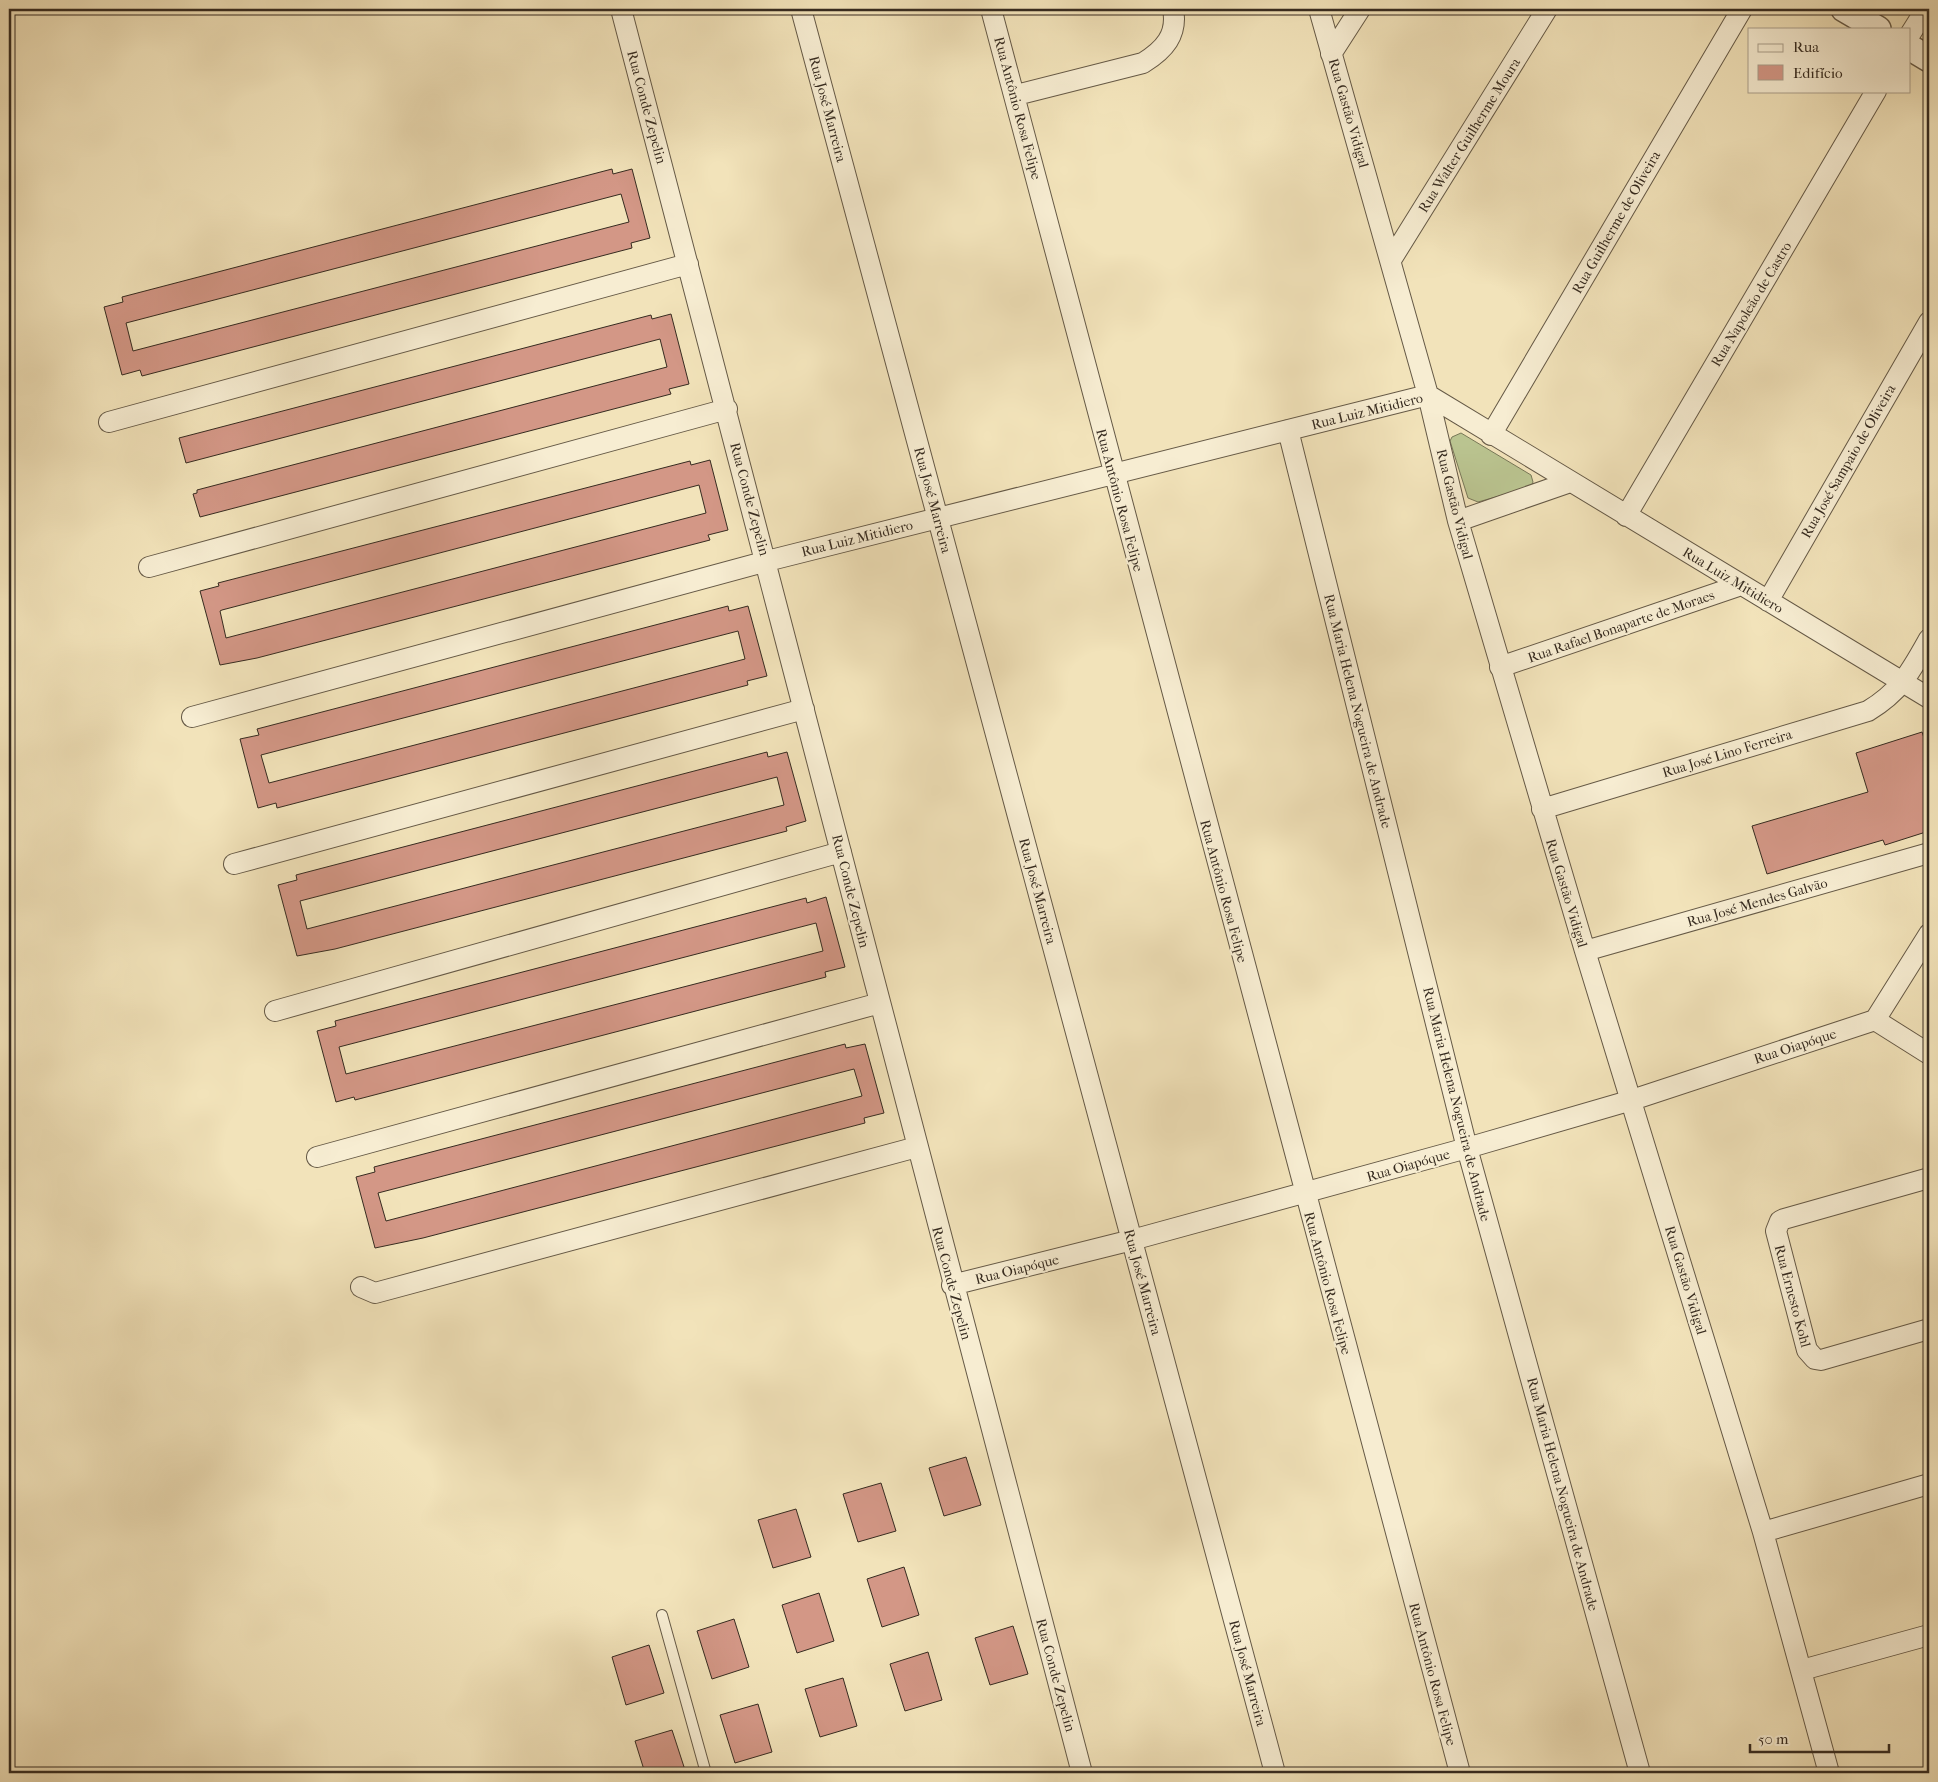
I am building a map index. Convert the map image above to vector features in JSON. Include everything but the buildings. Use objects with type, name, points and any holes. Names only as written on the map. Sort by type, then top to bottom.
[{"type":"street","name":"Rua Conde Zepelin","points":[[621,9],[727,409],[952,1285],[1082,1773]]},
{"type":"street","name":"Rua José Marreira","points":[[801,9],[1275,1773]]},
{"type":"street","name":"Rua Antônio Rosa Felipe","points":[[991,9],[1016,95],[1113,474],[1460,1773]]},
{"type":"street","points":[[1016,95],[1143,63],[1158,54],[1168,43],[1174,28],[1173,9]]},
{"type":"street","name":"Rua Gastão Vidigal","points":[[1319,9],[1391,260],[1428,395],[1458,521],[1500,667],[1584,951],[1632,1100],[1763,1532],[1829,1773]]},
{"type":"street","points":[[1331,54],[1360,9]]},
{"type":"street","name":"Rua Walter Guilherme Moura","points":[[1391,260],[1547,9]]},
{"type":"street","name":"Rua Guilherme de Oliveira","points":[[1491,435],[1742,9]]},
{"type":"street","points":[[1844,9],[1876,28]]},
{"type":"street","points":[[1910,34],[1926,9]]},
{"type":"street","points":[[1910,48],[1929,59]]},
{"type":"street","name":"Rua Napoleão de Castro","points":[[1626,516],[1875,92]]},
{"type":"street","points":[[109,422],[688,264]]},
{"type":"street","name":"Rua José Sampaio de Oliveira","points":[[1768,601],[1929,322]]},
{"type":"street","name":"Rua Luiz Mitidiero","points":[[192,718],[766,560],[1428,395],[1491,435],[1929,698]]},
{"type":"street","points":[[149,567],[727,409]]},
{"type":"street","name":"Rua Maria Helena Nogueira de Andrade","points":[[1288,430],[1468,1148],[1640,1773]]},
{"type":"street","points":[[1458,521],[1570,482]]},
{"type":"street","name":"Rua Rafael Bonaparte de Moraes","points":[[1500,667],[1741,585]]},
{"type":"street","name":"Rua José Lino Ferreira","points":[[1542,809],[1868,711],[1883,702],[1904,682],[1929,638]]},
{"type":"street","points":[[234,864],[804,709]]},
{"type":"street","points":[[275,1011],[841,852]]},
{"type":"street","name":"Rua José Mendes Galvão","points":[[1584,951],[1929,853]]},
{"type":"street","points":[[1929,934],[1875,1020],[1929,1054]]},
{"type":"street","points":[[316,1157],[880,1003]]},
{"type":"street","name":"Rua Oiapóque","points":[[952,1285],[1132,1240],[1468,1148],[1632,1100],[1875,1020]]},
{"type":"street","points":[[361,1287],[375,1293],[917,1147]]},
{"type":"street","name":"Rua Ernesto Kohl","points":[[1929,1178],[1784,1219],[1777,1226],[1776,1231],[1807,1350],[1815,1359],[1821,1360],[1929,1329]]},
{"type":"street","points":[[1763,1532],[1929,1484]]},
{"type":"street","points":[[1802,1670],[1929,1635]]},
{"type":"lane","points":[[662,1614],[706,1773]]},
{"type":"green space","points":[[1461,433],[1531,475],[1533,482],[1531,487],[1478,502],[1468,498],[1450,441],[1452,437]]}]
